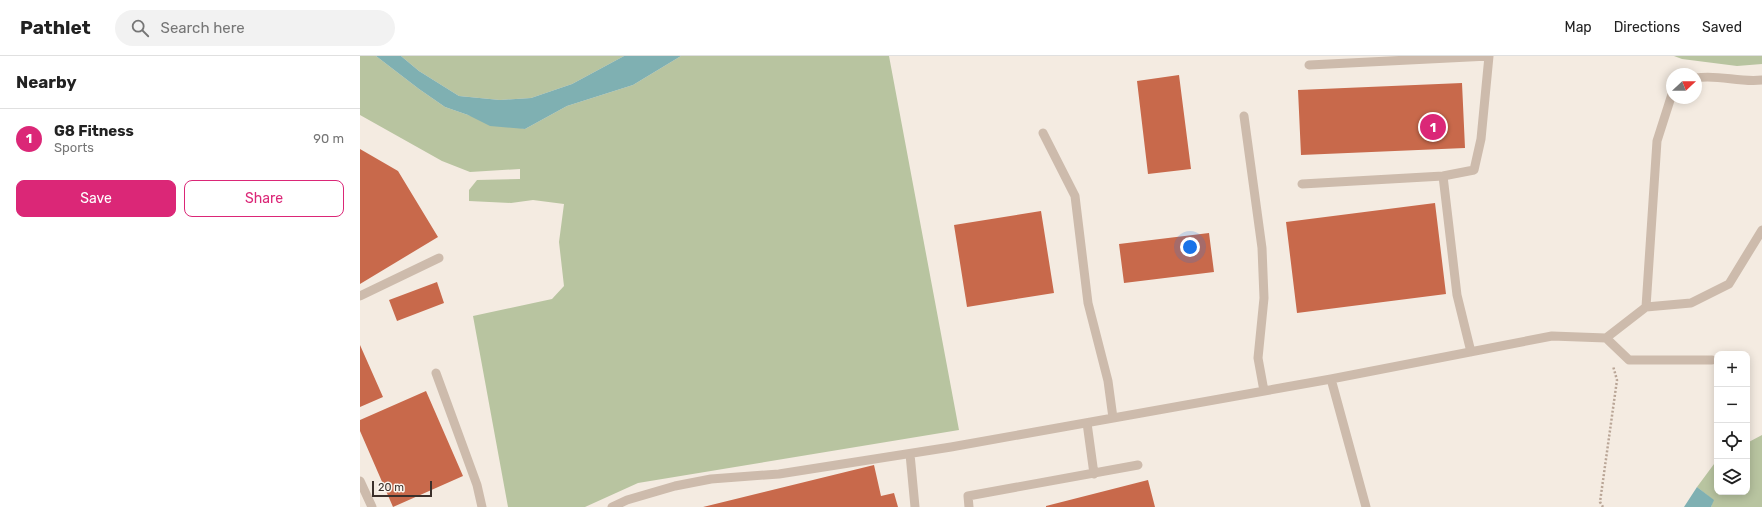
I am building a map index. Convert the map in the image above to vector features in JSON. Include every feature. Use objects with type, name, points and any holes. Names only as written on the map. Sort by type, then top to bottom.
[{"type":"lane","points":[[1302,184],[1443,176],[1474,170],[1481,139],[1489,56],[1309,65]]},
{"type":"lane","points":[[1702,77],[1707,76],[1751,82],[1762,80]]},
{"type":"lane","points":[[1646,307],[1657,141],[1669,104]]},
{"type":"lane","points":[[1244,116],[1262,248],[1264,298],[1258,358],[1264,391]]},
{"type":"lane","points":[[1043,133],[1075,196],[1088,304],[1108,381],[1113,418]]},
{"type":"lane","points":[[1443,176],[1457,295],[1470,352]]},
{"type":"lane","points":[[612,507],[628,504],[675,486],[711,479],[779,474],[910,454],[1331,379],[1552,336],[1606,338],[1646,307],[1692,303],[1729,284],[1762,230]]},
{"type":"lane","points":[[360,296],[439,258]]},
{"type":"lane","points":[[1606,338],[1629,360],[1712,360]]},
{"type":"lane","points":[[436,374],[477,486],[482,507]]},
{"type":"lane","points":[[1331,379],[1366,507]]},
{"type":"lane","points":[[1087,423],[1094,474]]},
{"type":"lane","points":[[910,454],[915,507]]},
{"type":"lane","points":[[969,507],[968,496],[1138,465]]},
{"type":"lane","points":[[360,481],[372,507]]},
{"type":"path","points":[[1603,507],[1600,502],[1617,380],[1606,338]]},
{"type":"green space","points":[[360,56],[376,56],[445,107],[468,115],[525,129],[567,106],[633,85],[681,56],[889,56],[959,430],[638,483],[585,507],[508,507],[473,316],[552,299],[564,286],[559,242],[564,204],[533,200],[511,203],[469,201],[469,190],[477,180],[520,179],[520,169],[470,172],[442,161],[360,115]]},
{"type":"green space","points":[[401,56],[624,56],[572,84],[531,98],[500,100],[459,96],[419,71]]},
{"type":"green space","points":[[1674,56],[1762,56],[1762,64],[1737,66],[1682,59]]},
{"type":"green space","points":[[1762,435],[1762,507],[1711,507],[1713,500],[1697,487],[1714,464],[1714,495],[1750,495],[1750,441]]},
{"type":"water","points":[[376,56],[401,56],[419,71],[459,96],[500,100],[531,98],[572,84],[624,56],[681,56],[633,85],[567,106],[525,129],[490,126],[468,115],[445,107]]},
{"type":"water","points":[[1697,487],[1714,500],[1711,507],[1684,507]]},
{"type":"building","points":[[1179,75],[1191,169],[1148,174],[1137,81]]},
{"type":"building","points":[[1462,83],[1465,148],[1301,155],[1298,90]]},
{"type":"building","points":[[360,149],[398,171],[438,237],[360,284]]},
{"type":"building","points":[[1435,203],[1446,294],[1297,313],[1286,222]]},
{"type":"building","points":[[1041,211],[1054,293],[967,307],[954,225]]},
{"type":"building","points":[[1209,233],[1214,272],[1124,283],[1119,244]]},
{"type":"building","points":[[437,282],[444,303],[397,321],[389,300]]},
{"type":"building","points":[[360,345],[383,397],[360,407]]},
{"type":"building","points":[[426,391],[463,476],[393,507],[360,431],[360,420]]},
{"type":"building","points":[[874,465],[881,496],[894,493],[898,507],[703,507]]},
{"type":"building","points":[[1148,480],[1155,507],[1046,507],[1046,506]]},
{"type":"place","name":"G8 Fitness","points":[[1433,127]]}]
